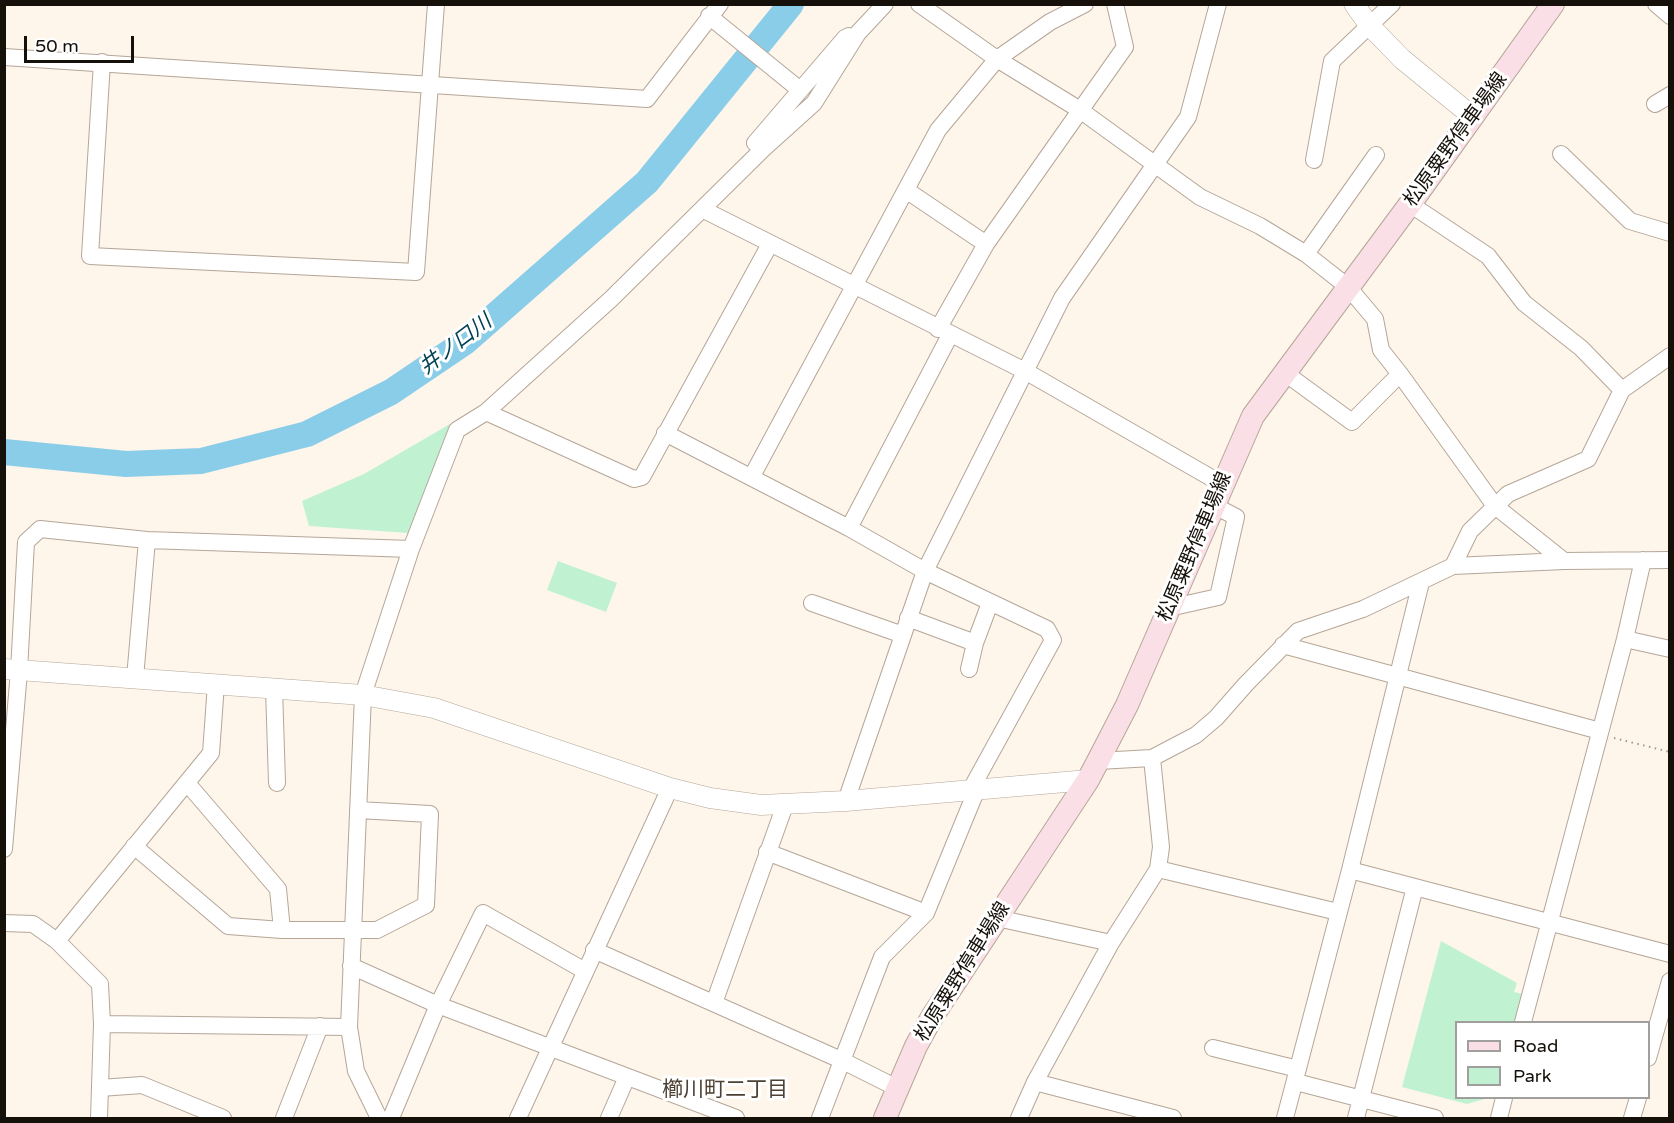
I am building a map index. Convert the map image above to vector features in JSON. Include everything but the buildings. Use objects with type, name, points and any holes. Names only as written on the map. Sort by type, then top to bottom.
[{"type":"main road","name":"松原粟野停車場線","points":[[885,1119],[916,1046],[933,1017],[1093,770],[1127,705],[1253,416],[1410,204],[1553,4]]},
{"type":"street","points":[[102,62],[90,256],[416,272],[436,4]]},
{"type":"street","points":[[379,1119],[356,1071],[349,1028],[363,695],[411,549],[458,430],[486,412],[611,299],[763,149],[814,103],[858,33],[885,4]]},
{"type":"street","points":[[919,4],[997,59],[1080,110],[1200,197],[1260,226],[1306,254],[1348,287],[1375,319],[1381,350],[1495,506],[1564,561]]},
{"type":"street","points":[[752,476],[938,130],[997,59],[1050,22],[1085,4]]},
{"type":"street","points":[[849,528],[986,244],[1125,47],[1115,4]]},
{"type":"street","points":[[846,801],[925,571],[1062,298],[1188,117],[1218,4]]},
{"type":"street","points":[[1354,4],[1369,25],[1402,59],[1472,116]]},
{"type":"street","points":[[1314,160],[1332,61],[1392,4]]},
{"type":"street","points":[[1656,4],[1670,16]]},
{"type":"street","points":[[4,57],[430,83],[647,99],[716,15],[796,87]]},
{"type":"street","points":[[763,149],[755,143],[796,87],[845,38],[858,33]]},
{"type":"street","points":[[1561,154],[1630,221],[1670,233]]},
{"type":"street","points":[[1306,254],[1376,155]]},
{"type":"street","points":[[906,190],[986,244]]},
{"type":"street","points":[[1410,204],[1488,256],[1524,303],[1581,348],[1622,390]]},
{"type":"street","points":[[702,209],[1025,372],[1222,484]]},
{"type":"street","points":[[486,412],[634,479],[642,477],[770,244]]},
{"type":"street","points":[[1453,566],[1470,531],[1508,494],[1588,459],[1622,390],[1670,356]]},
{"type":"street","points":[[1284,373],[1352,422],[1400,374]]},
{"type":"street","points":[[665,433],[752,476],[925,571],[1047,629],[1053,640],[974,789],[926,913],[882,957],[820,1119]]},
{"type":"street","points":[[1169,608],[1218,597],[1236,517],[1213,505]]},
{"type":"street","points":[[4,849],[12,670],[26,542],[40,529],[147,540],[411,549]]},
{"type":"street","points":[[135,678],[147,540]]},
{"type":"street","points":[[1523,1021],[1625,639],[1643,560]]},
{"type":"street","points":[[12,670],[363,695],[434,708],[670,788],[720,799],[761,805],[846,801],[974,789],[1152,758],[1196,735],[1216,718],[1298,631],[1363,609],[1453,566],[1564,561],[1670,560]]},
{"type":"street","points":[[1285,1119],[1350,870],[1421,582]]},
{"type":"street","points":[[812,603],[903,635]]},
{"type":"street","points":[[969,669],[975,643],[990,603]]},
{"type":"street","points":[[908,618],[975,643]]},
{"type":"street","points":[[1625,639],[1670,649]]},
{"type":"street","points":[[1283,645],[1599,733]]},
{"type":"street","points":[[57,941],[211,753],[216,684]]},
{"type":"street","points":[[274,687],[277,783]]},
{"type":"street","points":[[1018,1119],[1035,1082],[1111,943],[1158,869],[1161,847],[1152,758]]},
{"type":"street","points":[[187,783],[278,889],[282,930]]},
{"type":"street","points":[[518,1119],[549,1047],[670,788]]},
{"type":"street","points":[[714,1003],[785,805]]},
{"type":"street","points":[[134,846],[228,926],[282,930],[377,930],[426,905],[430,814],[358,810]]},
{"type":"street","points":[[767,852],[926,913]]},
{"type":"street","points":[[1158,869],[1338,912]]},
{"type":"street","points":[[1350,870],[1670,954]]},
{"type":"street","points":[[1356,1119],[1415,886]]},
{"type":"street","points":[[391,1119],[438,1005],[483,913],[585,970]]},
{"type":"street","points":[[997,918],[1111,943]]},
{"type":"street","points":[[4,923],[33,924],[57,941],[100,984],[102,1024],[99,1119]]},
{"type":"street","points":[[594,950],[842,1060],[897,1088]]},
{"type":"street","points":[[351,966],[438,1005],[627,1077],[707,1113],[736,1119]]},
{"type":"street","points":[[1650,1051],[1670,981]]},
{"type":"street","points":[[102,1024],[349,1028]]},
{"type":"street","points":[[284,1119],[320,1026]]},
{"type":"street","points":[[1213,1048],[1362,1098],[1436,1119]]},
{"type":"street","points":[[609,1119],[627,1077]]},
{"type":"street","points":[[1035,1082],[1173,1119]]},
{"type":"street","points":[[100,1088],[142,1085],[223,1119]]},
{"type":"street","points":[[1499,1119],[1504,1099]]},
{"type":"street","points":[[1632,1119],[1638,1099]]},
{"type":"path","points":[[1599,733],[1670,752]]},
{"type":"green space","points":[[450,424],[413,528],[408,533],[309,526],[302,501],[364,474]]},
{"type":"green space","points":[[558,561],[617,583],[606,612],[547,590]]},
{"type":"green space","points":[[1441,941],[1517,983],[1514,992],[1523,994],[1516,1021],[1455,1021],[1455,1099],[1484,1099],[1467,1104],[1402,1087]]},
{"type":"waterway","name":"井ノ口川","points":[[4,452],[126,464],[201,461],[307,434],[391,392],[465,342],[647,182],[791,4]]},
{"type":"district","name":"櫛川町二丁目","points":[[725,1090]]}]
